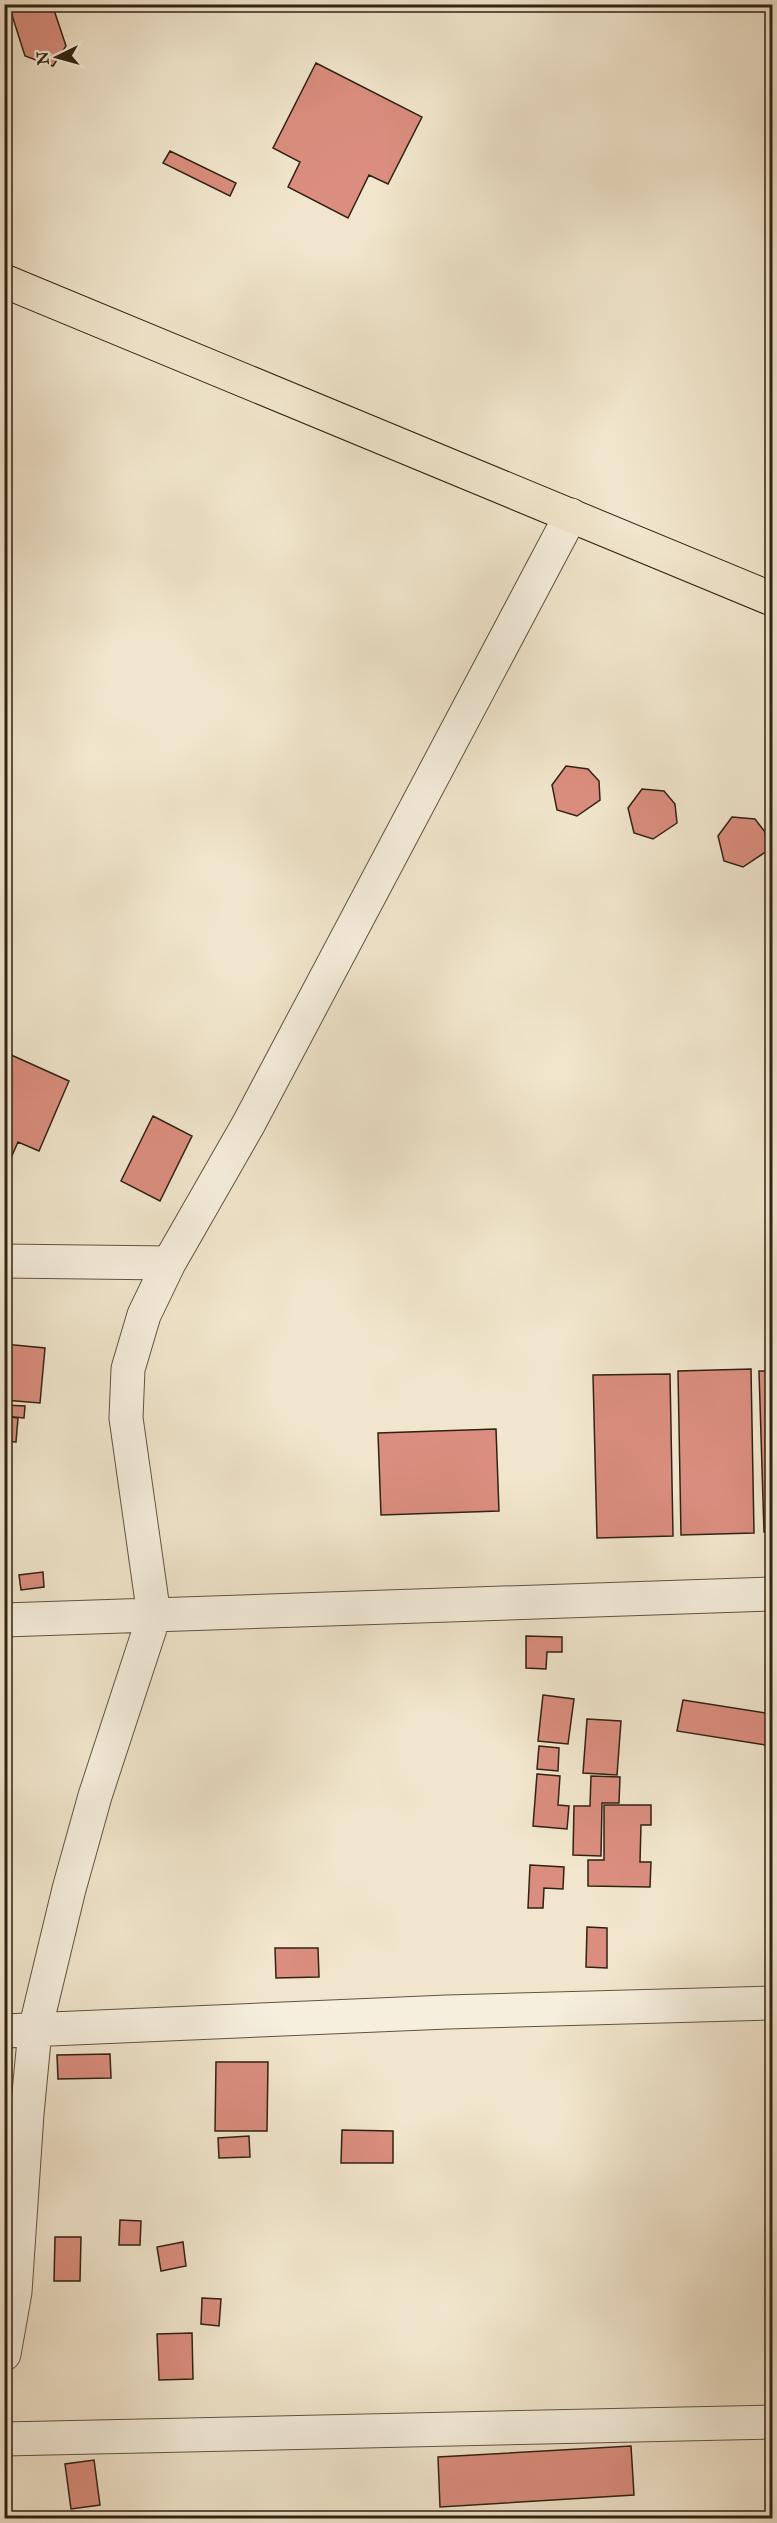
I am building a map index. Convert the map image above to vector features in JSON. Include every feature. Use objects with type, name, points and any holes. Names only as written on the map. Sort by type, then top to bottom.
[{"type":"highway","points":[[4,281],[772,599]]},
{"type":"street","points":[[4,2354],[15,2292],[27,2114],[20,2031],[153,1616],[126,1418],[128,1369],[144,1315],[169,1263],[248,1125],[571,515]]},
{"type":"street","points":[[4,1261],[169,1263]]},
{"type":"street","points":[[4,1620],[772,1594]]},
{"type":"street","points":[[20,2031],[447,2012],[772,2003]]},
{"type":"street","points":[[4,2439],[772,2422]]},
{"type":"building","points":[[16,4],[52,4],[66,46],[53,66],[25,56],[11,12]]},
{"type":"building","points":[[316,63],[422,117],[388,184],[369,175],[348,218],[288,187],[300,162],[273,148]]},
{"type":"building","points":[[170,151],[236,183],[230,196],[163,163]]},
{"type":"building","points":[[566,766],[588,769],[599,781],[600,800],[577,816],[557,810],[552,785]]},
{"type":"building","points":[[642,789],[664,791],[675,804],[677,823],[653,839],[634,833],[628,808]]},
{"type":"building","points":[[732,817],[755,819],[765,832],[767,851],[743,867],[724,861],[718,836]]},
{"type":"building","points":[[9,1054],[69,1081],[39,1151],[18,1142],[6,1169],[4,1064]]},
{"type":"building","points":[[153,1116],[192,1136],[160,1201],[121,1181]]},
{"type":"building","points":[[4,1344],[45,1348],[40,1403],[4,1400]]},
{"type":"building","points":[[751,1369],[754,1533],[681,1535],[678,1371]]},
{"type":"building","points":[[759,1371],[772,1371],[772,1532],[764,1532]]},
{"type":"building","points":[[670,1374],[673,1536],[597,1538],[593,1375]]},
{"type":"building","points":[[4,1405],[25,1406],[24,1418],[4,1416]]},
{"type":"building","points":[[4,1416],[18,1418],[16,1442],[4,1441]]},
{"type":"building","points":[[496,1429],[499,1511],[381,1515],[378,1433]]},
{"type":"building","points":[[43,1572],[44,1587],[21,1590],[19,1575]]},
{"type":"building","points":[[526,1636],[562,1637],[562,1652],[547,1652],[546,1669],[526,1668]]},
{"type":"building","points":[[543,1695],[574,1699],[568,1744],[538,1741]]},
{"type":"building","points":[[683,1700],[772,1714],[772,1746],[677,1731]]},
{"type":"building","points":[[587,1719],[621,1721],[617,1775],[583,1773]]},
{"type":"building","points":[[539,1746],[559,1748],[558,1771],[537,1769]]},
{"type":"building","points":[[537,1774],[560,1776],[558,1805],[569,1806],[567,1829],[533,1826]]},
{"type":"building","points":[[591,1776],[620,1777],[619,1803],[602,1803],[601,1856],[573,1855],[574,1806],[590,1806]]},
{"type":"building","points":[[604,1805],[651,1805],[651,1825],[641,1825],[640,1862],[651,1862],[650,1887],[588,1886],[588,1860],[604,1860]]},
{"type":"building","points":[[530,1865],[564,1867],[563,1889],[544,1888],[543,1908],[528,1908]]},
{"type":"building","points":[[587,1927],[607,1928],[607,1968],[586,1967]]},
{"type":"building","points":[[275,1948],[318,1948],[319,1977],[276,1978]]},
{"type":"building","points":[[110,2054],[111,2078],[58,2079],[57,2055]]},
{"type":"building","points":[[216,2062],[268,2062],[267,2131],[215,2131]]},
{"type":"building","points":[[768,2118],[772,2118],[772,2143],[767,2143]]},
{"type":"building","points":[[342,2130],[393,2131],[393,2163],[341,2163]]},
{"type":"building","points":[[249,2136],[250,2157],[219,2158],[218,2138]]},
{"type":"building","points":[[120,2220],[141,2221],[140,2245],[119,2245]]},
{"type":"building","points":[[55,2237],[81,2237],[80,2281],[54,2281]]},
{"type":"building","points":[[183,2242],[186,2266],[161,2271],[157,2247]]},
{"type":"building","points":[[202,2298],[221,2299],[219,2326],[201,2324]]},
{"type":"building","points":[[192,2333],[193,2379],[159,2380],[157,2334]]},
{"type":"building","points":[[631,2446],[634,2495],[440,2507],[438,2457]]},
{"type":"building","points":[[94,2460],[100,2505],[71,2509],[65,2464]]}]
